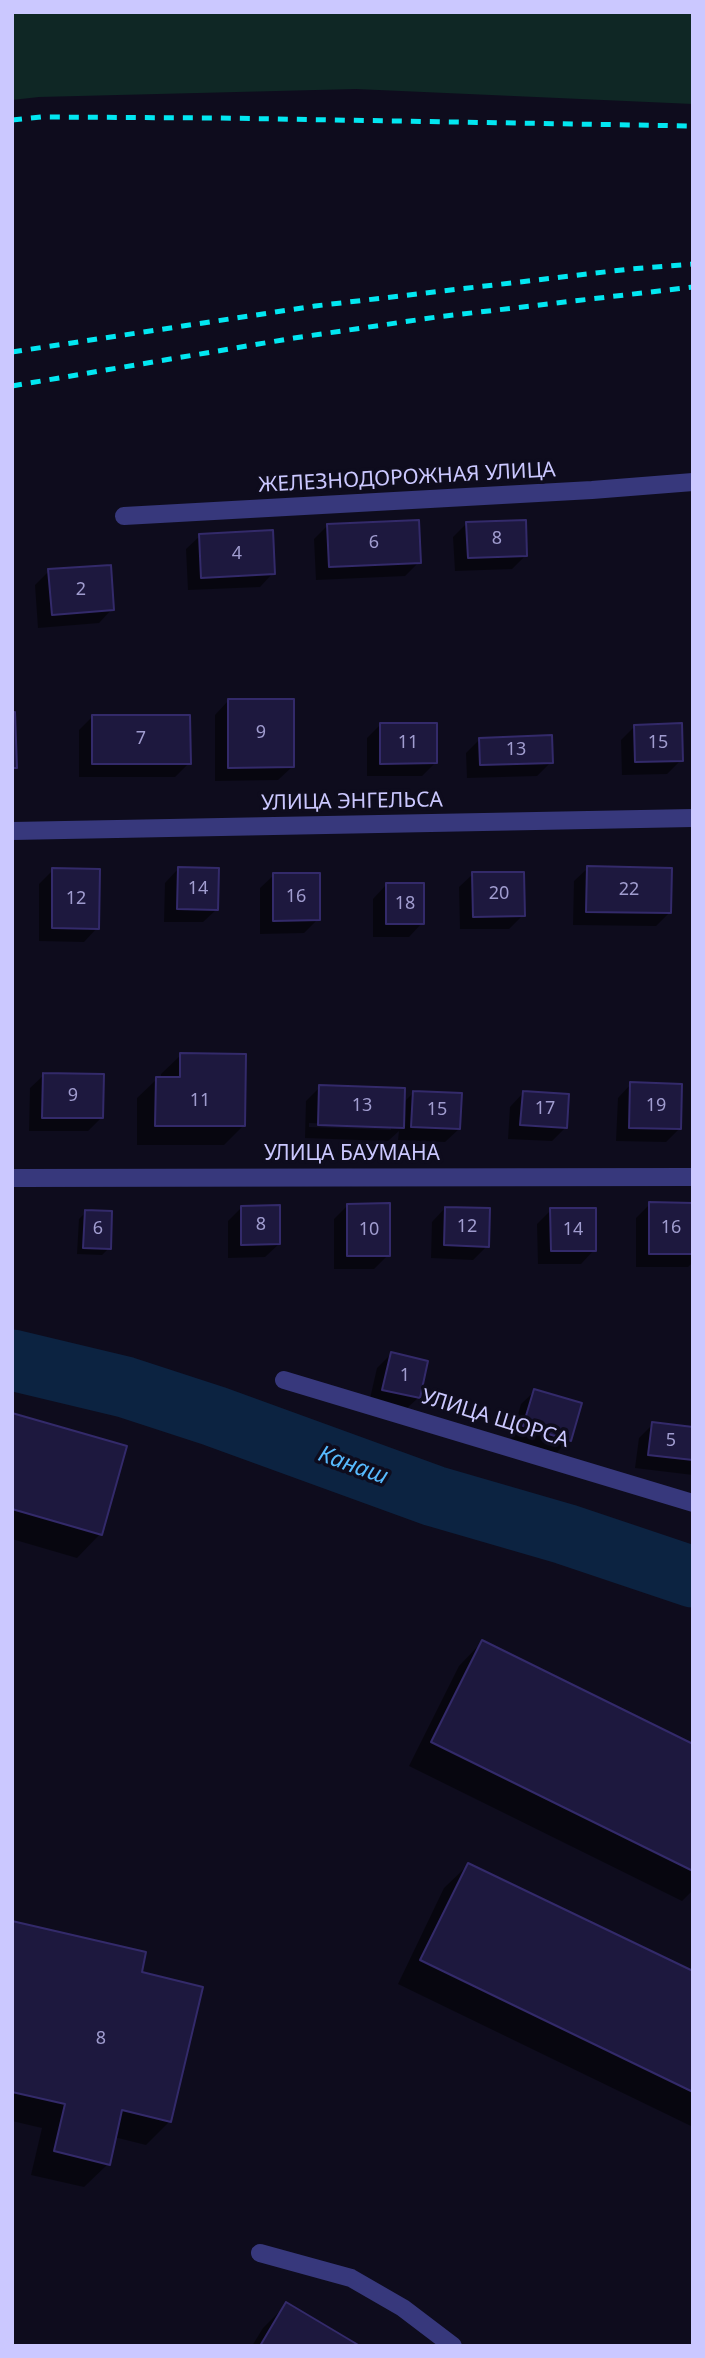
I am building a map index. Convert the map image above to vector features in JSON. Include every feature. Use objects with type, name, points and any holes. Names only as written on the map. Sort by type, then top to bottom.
[{"type":"street","name":"ЖЕЛЕЗНОДОРОЖНАЯ УЛИЦА","points":[[124,516],[693,482]]},
{"type":"street","name":"УЛИЦА ЭНГЕЛЬСА","points":[[12,831],[693,818]]},
{"type":"street","name":"УЛИЦА БАУМАНА","points":[[12,1178],[693,1177]]},
{"type":"street","name":"УЛИЦА ЩОРСА","points":[[284,1380],[693,1503]]},
{"type":"street","points":[[260,2253],[351,2278],[403,2308],[453,2346]]},
{"type":"green space","points":[[12,12],[693,12],[693,104],[356,89],[39,97],[12,100]]},
{"type":"building","points":[[419,520],[421,563],[329,567],[327,524]]},
{"type":"building","points":[[526,520],[527,556],[468,558],[466,522]]},
{"type":"building","points":[[273,530],[275,574],[201,578],[199,534]]},
{"type":"building","points":[[111,565],[114,610],[52,615],[48,569]]},
{"type":"building","points":[[228,699],[294,699],[294,767],[228,768]]},
{"type":"building","points":[[12,712],[15,712],[17,768],[12,768]]},
{"type":"building","points":[[92,715],[190,715],[191,764],[92,764]]},
{"type":"building","points":[[380,723],[437,723],[437,763],[380,764]]},
{"type":"building","points":[[682,723],[683,761],[635,762],[634,725]]},
{"type":"building","points":[[552,735],[553,763],[480,765],[479,738]]},
{"type":"building","points":[[587,866],[672,868],[671,913],[586,912]]},
{"type":"building","points":[[178,867],[219,868],[218,910],[177,909]]},
{"type":"building","points":[[52,868],[100,869],[99,929],[52,928]]},
{"type":"building","points":[[472,872],[524,872],[525,916],[473,917]]},
{"type":"building","points":[[273,873],[320,873],[320,920],[273,921]]},
{"type":"building","points":[[386,883],[424,883],[424,924],[386,924]]},
{"type":"building","points":[[180,1053],[246,1054],[245,1126],[155,1126],[156,1077],[180,1077]]},
{"type":"building","points":[[43,1073],[104,1074],[103,1118],[42,1118]]},
{"type":"building","points":[[630,1082],[682,1084],[681,1129],[629,1128]]},
{"type":"building","points":[[319,1085],[405,1088],[404,1128],[318,1125]]},
{"type":"building","points":[[413,1091],[462,1093],[460,1129],[411,1127]]},
{"type":"building","points":[[523,1091],[569,1094],[567,1128],[520,1125]]},
{"type":"building","points":[[649,1202],[693,1203],[693,1254],[649,1254]]},
{"type":"building","points":[[390,1203],[390,1256],[347,1256],[347,1204]]},
{"type":"building","points":[[280,1205],[280,1244],[241,1245],[241,1206]]},
{"type":"building","points":[[445,1207],[490,1208],[489,1247],[444,1245]]},
{"type":"building","points":[[550,1208],[596,1208],[596,1251],[551,1251]]},
{"type":"building","points":[[85,1210],[112,1211],[111,1249],[83,1248]]},
{"type":"building","points":[[391,1352],[428,1361],[420,1398],[382,1390]]},
{"type":"building","points":[[534,1389],[582,1403],[571,1441],[523,1426]]},
{"type":"building","points":[[12,1413],[127,1446],[102,1535],[12,1509]]},
{"type":"building","points":[[652,1422],[693,1427],[693,1460],[648,1455]]},
{"type":"building","points":[[482,1640],[693,1744],[693,1871],[431,1742]]},
{"type":"building","points":[[468,1863],[693,1971],[693,2092],[420,1960]]},
{"type":"building","points":[[12,1921],[146,1952],[142,1972],[203,1987],[171,2122],[122,2110],[110,2165],[54,2151],[65,2104],[12,2092]]},
{"type":"building","points":[[286,2302],[360,2346],[260,2346]]},
{"type":"waterway","name":"Канаш","points":[[12,1360],[125,1387],[214,1416],[434,1496],[565,1534],[693,1577]]},
{"type":"railway","points":[[12,120],[41,117],[218,118],[693,126]]},
{"type":"railway","points":[[12,352],[315,306],[693,264]]},
{"type":"railway","points":[[12,386],[294,338],[437,317],[693,287]]}]
